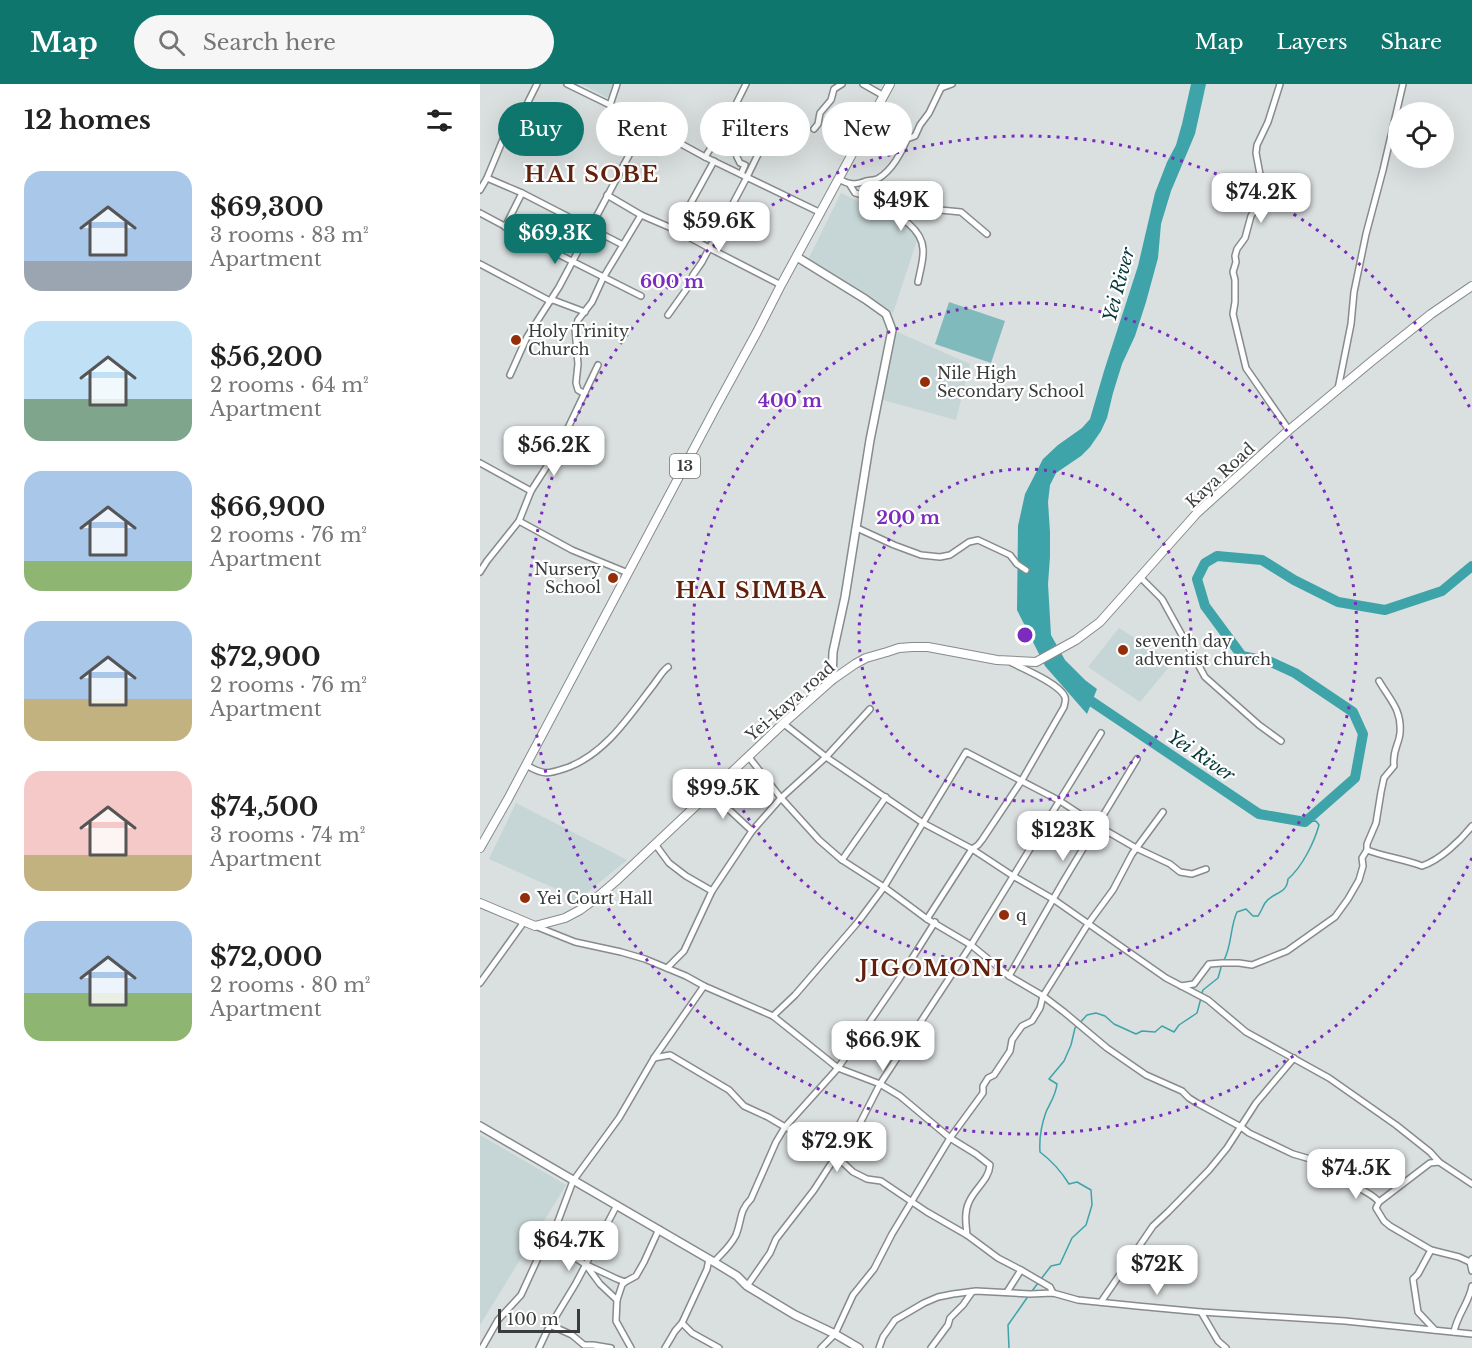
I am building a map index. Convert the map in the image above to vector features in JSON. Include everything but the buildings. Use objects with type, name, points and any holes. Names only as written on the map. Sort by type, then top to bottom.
[{"type":"main road","name":"13","points":[[480,848],[891,84]]},
{"type":"main road","name":"Kaya Road","points":[[1036,662],[1068,645],[1100,622],[1197,513],[1338,389],[1431,314],[1472,286]]},
{"type":"main road","name":"Yei-kaya road","points":[[535,926],[565,918],[595,899],[748,756],[832,680],[855,663],[899,648],[928,647],[1010,662],[1036,662]]},
{"type":"main road","points":[[480,903],[535,926]]},
{"type":"street","points":[[528,102],[537,84]]},
{"type":"street","points":[[567,84],[604,102]]},
{"type":"street","points":[[611,102],[617,84]]},
{"type":"street","points":[[737,102],[746,84]]},
{"type":"street","points":[[814,129],[818,124],[820,113],[831,100],[834,89],[842,84]]},
{"type":"street","points":[[863,84],[884,96]]},
{"type":"street","points":[[839,179],[850,185],[858,185],[879,178],[892,166],[907,139],[915,136],[942,86],[952,84]]},
{"type":"street","points":[[1280,84],[1268,122],[1257,145],[1256,153],[1263,202],[1257,206],[1251,216],[1245,238],[1235,256],[1233,314],[1246,368],[1289,430]]},
{"type":"street","points":[[1338,389],[1366,234],[1402,84]]},
{"type":"street","points":[[688,148],[821,213]]},
{"type":"street","points":[[480,190],[498,151]]},
{"type":"street","points":[[510,375],[527,337],[550,301],[628,156]]},
{"type":"street","points":[[737,156],[740,163],[745,165],[744,176]]},
{"type":"street","points":[[668,315],[688,287],[756,156]]},
{"type":"street","points":[[676,230],[714,161]]},
{"type":"street","points":[[487,178],[522,193],[623,245]]},
{"type":"street","points":[[850,185],[855,194],[909,207],[961,212],[987,234]]},
{"type":"street","points":[[505,227],[522,193]]},
{"type":"street","points":[[607,195],[641,215],[676,230],[782,285]]},
{"type":"street","points":[[862,195],[912,226],[921,238],[923,251],[918,282]]},
{"type":"street","points":[[480,213],[641,296]]},
{"type":"street","points":[[585,394],[578,390],[576,383],[578,364],[575,329],[578,320],[585,312],[641,215]]},
{"type":"street","points":[[797,257],[886,314],[892,330],[870,440],[857,528],[833,652],[832,680]]},
{"type":"street","points":[[480,264],[550,301],[553,300],[585,312]]},
{"type":"street","points":[[480,572],[519,521],[531,491],[555,453],[598,365]]},
{"type":"street","points":[[480,464],[531,491]]},
{"type":"street","points":[[519,521],[572,550],[628,573]]},
{"type":"street","points":[[857,528],[921,555],[940,557],[950,555],[969,542],[978,540],[1010,555],[1026,570]]},
{"type":"street","points":[[1141,578],[1162,599],[1205,677],[1259,725],[1281,741]]},
{"type":"street","points":[[927,919],[972,849],[982,840],[1022,780],[1064,707],[1065,696],[1061,691],[1044,679],[1010,662]]},
{"type":"street","points":[[526,765],[546,774],[591,756],[618,730],[668,666]]},
{"type":"street","points":[[1180,986],[1194,984],[1209,964],[1252,965],[1287,951],[1335,917],[1353,890],[1359,880],[1363,866],[1362,858],[1376,823],[1384,778],[1394,766],[1393,757],[1400,735],[1399,712],[1379,681]]},
{"type":"street","points":[[667,968],[684,951],[712,891],[752,831],[781,798],[826,757],[870,709]]},
{"type":"street","points":[[784,724],[826,757],[923,823],[972,849],[1053,899],[1166,978],[1205,998],[1246,1032],[1329,1078],[1396,1125],[1439,1162],[1472,1184]]},
{"type":"street","points":[[747,1286],[770,1253],[776,1239],[814,1190],[836,1156],[853,1137],[880,1084],[971,945],[1101,733]]},
{"type":"street","points":[[773,1016],[858,922],[884,887],[966,752],[1022,780],[1136,848],[1187,874],[1206,869]]},
{"type":"street","points":[[748,756],[781,798],[819,840],[842,860],[927,919],[971,945],[1010,976],[1042,996],[1107,1048],[1146,1075],[1182,1091],[1189,1098],[1249,1133],[1293,1154],[1324,1162],[1379,1202]]},
{"type":"street","points":[[1010,976],[1137,759]]},
{"type":"street","points":[[711,792],[752,831]]},
{"type":"street","points":[[842,860],[886,796]]},
{"type":"street","points":[[821,1348],[835,1334],[853,1295],[874,1269],[892,1234],[950,1138],[983,1093],[983,1086],[988,1078],[994,1075],[1005,1059],[1012,1041],[1022,1026],[1032,1021],[1040,1008],[1042,996],[1088,924],[1113,890],[1126,863],[1163,812]]},
{"type":"street","points":[[1367,850],[1422,866],[1430,864],[1461,840],[1472,826]]},
{"type":"street","points":[[655,844],[669,863],[712,891]]},
{"type":"street","points":[[480,983],[524,922]]},
{"type":"street","points":[[665,1348],[682,1323],[712,1260],[726,1251],[736,1233],[741,1213],[752,1199],[776,1142],[785,1127],[838,1068],[935,922]]},
{"type":"street","points":[[535,926],[575,942],[621,952],[667,968],[773,1016],[838,1068],[880,1084],[900,1096],[950,1138],[990,1165],[990,1173],[969,1202],[966,1215],[967,1235]]},
{"type":"street","points":[[482,1348],[498,1320],[521,1294],[555,1229],[573,1181],[620,1118],[654,1058],[704,986]]},
{"type":"street","points":[[654,1058],[670,1055],[729,1090],[744,1106],[813,1140],[836,1156],[853,1172],[867,1179],[881,1180],[927,1212],[967,1235],[998,1258],[1050,1287],[1053,1293]]},
{"type":"street","points":[[1101,1302],[1153,1226],[1209,1170],[1227,1148],[1256,1103],[1294,1058]]},
{"type":"street","points":[[480,1126],[712,1260],[737,1276],[747,1286],[795,1315],[859,1348]]},
{"type":"street","points":[[1439,1162],[1430,1163],[1379,1202],[1376,1208],[1384,1221],[1419,1244],[1431,1250],[1471,1261],[1472,1271]]},
{"type":"street","points":[[539,1348],[617,1204]]},
{"type":"street","points":[[555,1229],[560,1248],[586,1264],[625,1282]]},
{"type":"street","points":[[631,1348],[616,1321],[617,1300],[622,1285],[636,1276],[659,1229]]},
{"type":"street","points":[[1431,1250],[1413,1279],[1418,1312],[1435,1330]]},
{"type":"street","points":[[586,1264],[600,1284],[617,1300]]},
{"type":"street","points":[[1007,1292],[1021,1270]]},
{"type":"street","points":[[1454,1332],[1456,1322],[1471,1294],[1472,1286]]},
{"type":"street","points":[[931,1348],[948,1325],[950,1318],[972,1292]]},
{"type":"street","points":[[879,1348],[883,1337],[895,1320],[938,1297],[972,1292],[1053,1293],[1078,1300],[1201,1312],[1345,1321],[1472,1334]]},
{"type":"street","points":[[1201,1312],[1218,1341],[1226,1348]]},
{"type":"street","points":[[682,1323],[692,1333],[719,1348]]},
{"type":"street","points":[[550,1325],[572,1335],[584,1346],[611,1348]]},
{"type":"shaded area","points":[[581,84],[615,84],[610,99]]},
{"type":"shaded area","points":[[1191,84],[1206,84],[1195,134],[1171,191],[1161,224],[1158,258],[1146,302],[1135,336],[1122,364],[1107,418],[1090,447],[1056,473],[1050,485],[1048,584],[1051,635],[1065,660],[1097,689],[1087,714],[1045,666],[1017,610],[1018,526],[1025,494],[1043,459],[1090,419],[1138,266],[1155,193],[1176,145]]},
{"type":"shaded area","points":[[841,193],[920,231],[893,313],[807,262]]},
{"type":"shaded area","points":[[949,302],[1005,321],[991,363],[935,344]]},
{"type":"shaded area","name":"Nile High Secondary School","points":[[895,331],[970,364],[956,420],[883,400]]},
{"type":"shaded area","points":[[1119,628],[1173,662],[1140,702],[1088,667]]},
{"type":"shaded area","points":[[516,803],[627,860],[574,903],[563,892],[489,859]]},
{"type":"shaded area","points":[[480,1135],[566,1185],[480,1325]]},
{"type":"waterway","name":"Yei River","points":[[1083,693],[1085,697],[1259,814],[1305,822],[1355,778],[1363,734],[1353,712],[1295,673],[1271,662],[1242,656],[1205,606],[1197,579],[1205,563],[1217,556],[1262,560],[1294,580],[1338,602],[1385,610],[1442,591],[1472,566]]},
{"type":"waterway","points":[[1224,960],[1237,912],[1246,909],[1253,916],[1258,916],[1268,899],[1285,888],[1288,879],[1307,854],[1319,825],[1316,821],[1305,822]]},
{"type":"waterway","points":[[1202,993],[1218,978],[1222,964]]},
{"type":"waterway","points":[[1041,1279],[1051,1266],[1060,1264],[1072,1238],[1086,1225],[1092,1205],[1091,1190],[1077,1182],[1069,1184],[1056,1166],[1040,1152],[1043,1122],[1057,1084],[1049,1079],[1064,1061],[1075,1028],[1087,1015],[1096,1013],[1136,1034],[1142,1031],[1155,1032],[1162,1026],[1174,1032],[1179,1025],[1197,1013],[1201,998]]},
{"type":"waterway","points":[[1032,1291],[1038,1283]]},
{"type":"waterway","points":[[1009,1348],[1008,1325],[1029,1295]]},
{"type":"place","name":"Holy Trinity Church","points":[[516,340]]},
{"type":"place","name":"Nile High Secondary School","points":[[925,382]]},
{"type":"place","name":"Nursery School","points":[[613,578]]},
{"type":"place","name":"seventh day adventist church","points":[[1123,650]]},
{"type":"place","name":"Yei Court Hall","points":[[525,898]]},
{"type":"place","name":"q","points":[[1004,915]]},
{"type":"district","name":"HAI SOBE","points":[[592,174]]},
{"type":"district","name":"HAI SIMBA","points":[[751,590]]},
{"type":"district","name":"JIGOMONI","points":[[932,968]]}]
